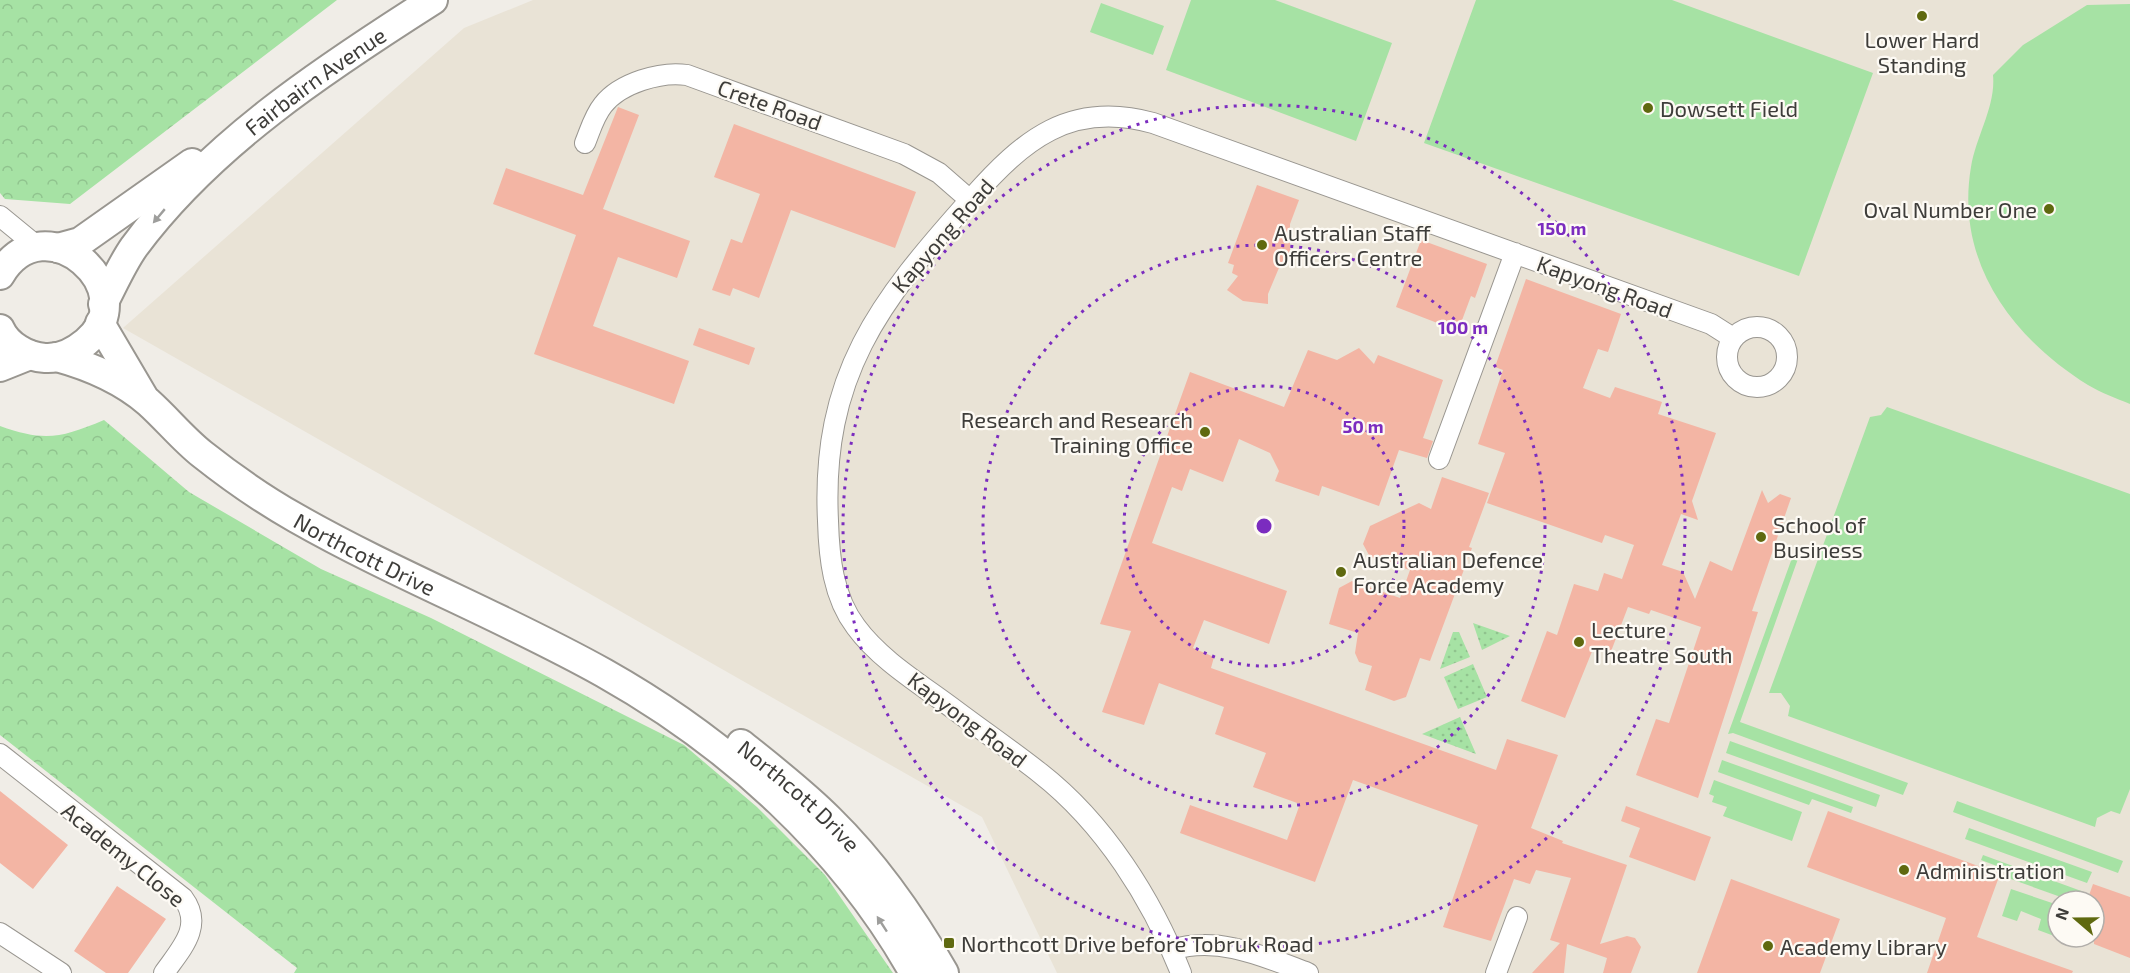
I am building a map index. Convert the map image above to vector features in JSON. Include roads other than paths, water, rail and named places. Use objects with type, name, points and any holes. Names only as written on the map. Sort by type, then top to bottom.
[{"type":"street","name":"Fairbairn Avenue","points":[[43,356],[75,351],[90,339],[132,250],[183,188],[230,144],[375,37],[433,0]]},
{"type":"street","name":"Crete Road","points":[[585,143],[600,108],[614,95],[654,77],[674,73],[687,75],[904,154],[939,173],[970,200]]},
{"type":"street","name":"Kapyong Road","points":[[1181,973],[1172,950],[1133,880],[1096,828],[1041,773],[870,643],[855,626],[842,602],[831,566],[827,467],[842,391],[885,302],[914,262],[1008,159],[1038,136],[1077,120],[1122,117],[1153,123],[1711,324],[1733,338]]},
{"type":"street","name":"Fairbairn Avenue","points":[[0,273],[11,261],[48,248],[80,242],[166,180],[206,154],[230,144]]},
{"type":"street","points":[[0,216],[48,248]]},
{"type":"street","name":"Northcott Drive","points":[[48,248],[86,261],[96,274],[102,288],[102,313],[146,400]]},
{"type":"street","points":[[1439,459],[1515,254]]},
{"type":"street","points":[[0,329],[14,346],[43,356]]},
{"type":"street","points":[[0,367],[43,356]]},
{"type":"street","name":"Northcott Drive","points":[[43,356],[95,368],[146,400],[202,454],[295,518],[607,675],[712,746],[794,817],[829,852],[860,890],[914,973]]},
{"type":"street","name":"Northcott Drive","points":[[607,675],[651,690],[740,743],[829,819],[878,873],[920,931],[944,973]]},
{"type":"street","name":"Academy Close","points":[[0,753],[183,898],[192,910],[191,929],[186,941],[164,973]]},
{"type":"street","points":[[878,873],[914,906],[956,973]]},
{"type":"street","points":[[1496,973],[1517,917]]},
{"type":"street","points":[[0,933],[61,973]]},
{"type":"street","points":[[1172,950],[1191,944],[1233,948],[1308,973]]},
{"type":"place","name":"Lower Hard Standing","points":[[1922,16]]},
{"type":"place","name":"Dowsett Field","points":[[1648,108]]},
{"type":"place","name":"Oval Number One","points":[[2049,209]]},
{"type":"place","name":"Australian Staff Officers Centre","points":[[1262,245]]},
{"type":"place","name":"Research and Research Training Office","points":[[1205,432]]},
{"type":"place","name":"School of Business","points":[[1761,537]]},
{"type":"place","name":"Australian Defence Force Academy","points":[[1341,572]]},
{"type":"place","name":"Lecture Theatre South","points":[[1579,642]]},
{"type":"place","name":"Administration","points":[[1904,870]]},
{"type":"place","name":"Northcott Drive before Tobruk Road","points":[[949,943]]},
{"type":"place","name":"Academy Library","points":[[1768,946]]}]
